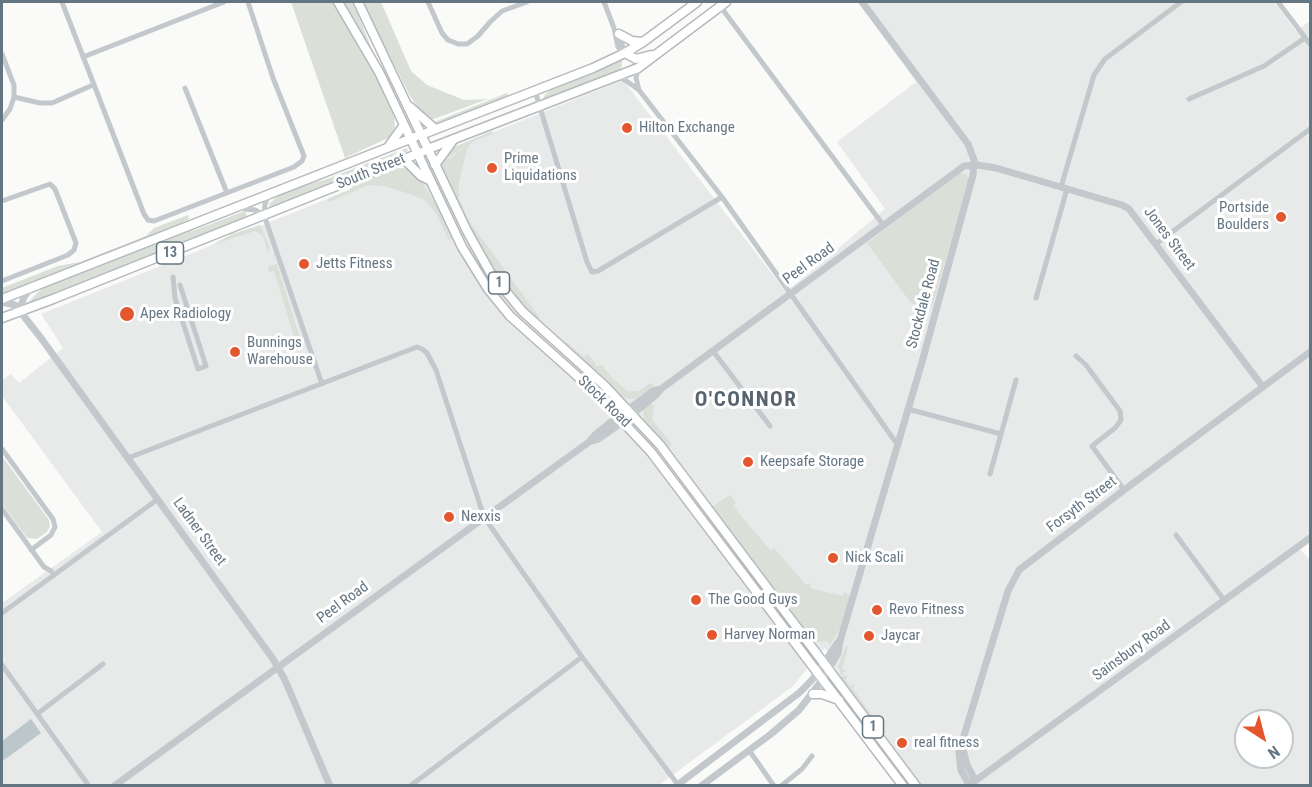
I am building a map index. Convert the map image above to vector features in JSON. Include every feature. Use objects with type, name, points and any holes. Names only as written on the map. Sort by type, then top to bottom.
[{"type":"main road","name":"Stock Road","points":[[338,2],[370,56],[470,261],[499,303],[523,329],[621,418],[660,463],[903,786]]},
{"type":"main road","name":"Stock Road","points":[[358,2],[475,247],[500,285],[537,326],[630,411],[666,453],[916,786]]},
{"type":"main road","name":"South Street","points":[[2,300],[593,68],[644,42],[697,2]]},
{"type":"main road","name":"South Street","points":[[2,318],[428,149],[620,76],[638,68],[722,3]]},
{"type":"main road","points":[[616,31],[632,41],[644,42]]},
{"type":"main road","points":[[620,76],[625,53],[636,59],[662,50]]},
{"type":"main road","points":[[407,105],[435,129]]},
{"type":"main road","points":[[388,148],[404,125]]},
{"type":"main road","points":[[435,165],[454,139]]},
{"type":"main road","points":[[404,159],[421,176],[430,180]]},
{"type":"main road","points":[[813,694],[822,694],[840,700]]},
{"type":"street","points":[[62,2],[144,214],[148,220],[154,221],[294,167],[304,156],[273,78],[248,2]]},
{"type":"street","points":[[83,57],[224,2]]},
{"type":"street","points":[[428,2],[442,33],[448,40],[458,44],[467,44],[502,12],[527,2]]},
{"type":"street","points":[[604,2],[625,53]]},
{"type":"street","points":[[862,2],[968,144],[974,165]]},
{"type":"street","points":[[1036,298],[1094,75],[1105,59],[1181,2]]},
{"type":"street","points":[[1278,2],[1311,45]]},
{"type":"street","points":[[722,3],[884,226]]},
{"type":"street","points":[[1189,99],[1264,66],[1305,38]]},
{"type":"street","points":[[2,54],[14,85],[14,97],[10,109],[2,120]]},
{"type":"street","points":[[638,68],[636,78],[639,90]]},
{"type":"street","points":[[620,76],[639,90],[722,197],[897,444]]},
{"type":"street","points":[[14,97],[40,103],[52,103],[93,85]]},
{"type":"street","points":[[185,88],[227,193]]},
{"type":"street","points":[[535,91],[592,272],[604,268],[722,197]]},
{"type":"street","points":[[1156,244],[1311,129]]},
{"type":"street","name":"Jones Street","points":[[974,165],[996,168],[1122,205],[1134,214],[1263,387]]},
{"type":"street","name":"Peel Road","points":[[114,786],[589,442],[653,391],[661,389],[791,295],[960,168],[974,165]]},
{"type":"street","name":"Stockdale Road","points":[[820,676],[838,653],[908,409],[974,165]]},
{"type":"street","points":[[2,201],[50,184],[55,189],[76,243],[74,250],[68,255],[2,282]]},
{"type":"street","points":[[270,193],[265,204],[264,215],[322,384]]},
{"type":"street","points":[[238,206],[264,215]]},
{"type":"street","points":[[173,278],[175,298],[198,369],[206,366],[180,285]]},
{"type":"street","points":[[19,311],[31,287]]},
{"type":"street","name":"Ladner Street","points":[[2,300],[15,305],[41,338],[278,667],[330,786]]},
{"type":"street","points":[[128,458],[417,347],[427,352],[436,370],[484,517],[494,534],[678,785],[820,676]]},
{"type":"street","points":[[713,351],[770,426]]},
{"type":"street","name":"Forsyth Street","points":[[968,785],[961,770],[959,752],[1014,577],[1028,562],[1311,352]]},
{"type":"street","points":[[1076,356],[1086,365],[1120,411],[1122,420],[1092,446],[1124,490]]},
{"type":"street","points":[[990,474],[1016,380]]},
{"type":"street","points":[[908,409],[1001,434]]},
{"type":"street","points":[[2,449],[53,519],[55,527],[51,535],[31,550]]},
{"type":"street","points":[[2,614],[158,499]]},
{"type":"street","points":[[2,508],[44,567],[51,571]]},
{"type":"street","points":[[1176,535],[1224,600]]},
{"type":"street","name":"Sainsbury Road","points":[[968,785],[1311,538]]},
{"type":"street","points":[[410,786],[582,657]]},
{"type":"street","points":[[37,714],[103,664]]},
{"type":"street","points":[[2,665],[89,786]]},
{"type":"street","points":[[701,786],[782,725],[813,694],[820,676]]},
{"type":"street","points":[[962,745],[967,765],[975,780]]},
{"type":"street","points":[[749,750],[774,786]]},
{"type":"street","points":[[781,786],[802,769],[812,756]]},
{"type":"shaded area","points":[[291,2],[333,2],[365,55],[394,113],[395,127],[390,137],[345,158]]},
{"type":"shaded area","points":[[342,2],[353,2],[376,59],[356,24]]},
{"type":"shaded area","points":[[362,2],[381,2],[411,71],[427,85],[464,100],[488,99],[428,121],[410,96]]},
{"type":"shaded area","points":[[858,2],[1274,2],[1296,31],[1310,21],[1310,534],[1296,545],[1310,560],[1310,785],[920,785],[839,677],[825,648],[792,687],[659,785],[2,785],[2,603],[102,532],[2,396],[2,380],[11,374],[19,383],[63,348],[41,314],[623,80],[786,292],[885,209],[837,142],[916,82]]},
{"type":"shaded area","points":[[622,59],[619,72],[543,100],[552,88]]},
{"type":"shaded area","points":[[507,93],[509,97],[441,123],[432,123]]},
{"type":"shaded area","points":[[492,131],[492,134],[472,142],[467,149],[459,182],[459,199],[469,221],[540,318],[536,320],[522,306],[484,256],[440,164],[442,158],[447,159],[451,158],[470,141],[450,157],[445,158],[452,148]]},
{"type":"shaded area","points":[[407,148],[408,151],[398,157],[271,209],[269,204],[292,188],[324,180]]},
{"type":"shaded area","points":[[394,167],[409,169],[421,181],[444,217],[454,240],[448,239],[436,213],[425,200],[404,192],[384,186],[369,185],[329,202],[329,198],[349,190],[357,182]]},
{"type":"shaded area","points":[[958,173],[966,174],[968,181],[932,307],[911,303],[867,243]]},
{"type":"shaded area","points":[[245,211],[248,218],[27,304],[48,285],[173,235],[195,230]]},
{"type":"shaded area","points":[[188,215],[189,219],[169,229],[2,295],[2,288],[58,266],[80,262],[146,236],[154,228]]},
{"type":"shaded area","points":[[260,225],[270,248],[268,253],[263,236],[255,231],[212,245],[232,234]]},
{"type":"shaded area","points":[[277,264],[302,345],[296,350],[292,348],[297,346],[274,271],[269,272],[268,269],[269,266]]},
{"type":"shaded area","points":[[566,342],[584,357],[588,354],[597,366],[602,365],[612,378],[627,391],[639,391],[650,383],[654,387],[636,398],[624,398],[563,345]]},
{"type":"shaded area","points":[[649,403],[654,406],[652,419],[672,445],[667,448],[644,420],[643,410]]},
{"type":"shaded area","points":[[2,456],[49,520],[50,526],[47,532],[37,539],[27,538],[2,504]]},
{"type":"shaded area","points":[[730,495],[736,503],[733,506],[771,551],[774,548],[806,585],[811,583],[810,588],[843,596],[844,592],[849,595],[841,627],[830,645],[828,641],[814,642],[712,507]]},
{"type":"shaded area","points":[[846,646],[848,647],[842,669],[847,671],[842,672],[843,676],[848,676],[845,680],[850,686],[855,685],[852,688],[874,718],[871,720],[841,678],[838,666]]},
{"type":"shaded area","points":[[31,719],[41,733],[4,760],[2,741]]},
{"type":"place","name":"Hilton Exchange","points":[[627,128]]},
{"type":"place","name":"Prime Liquidations","points":[[492,168]]},
{"type":"place","name":"Portside Boulders","points":[[1281,217]]},
{"type":"place","name":"Jetts Fitness","points":[[304,264]]},
{"type":"place","name":"Apex Radiology","points":[[127,314]]},
{"type":"place","name":"Bunnings Warehouse","points":[[235,352]]},
{"type":"place","name":"Keepsafe Storage","points":[[748,462]]},
{"type":"place","name":"Nexxis","points":[[449,517]]},
{"type":"place","name":"Nick Scali","points":[[833,558]]},
{"type":"place","name":"The Good Guys","points":[[696,600]]},
{"type":"place","name":"Revo Fitness","points":[[877,610]]},
{"type":"place","name":"Harvey Norman","points":[[712,635]]},
{"type":"place","name":"Jaycar","points":[[869,636]]},
{"type":"place","name":"real fitness","points":[[902,743]]},
{"type":"district","name":"O'CONNOR","points":[[746,401]]}]
